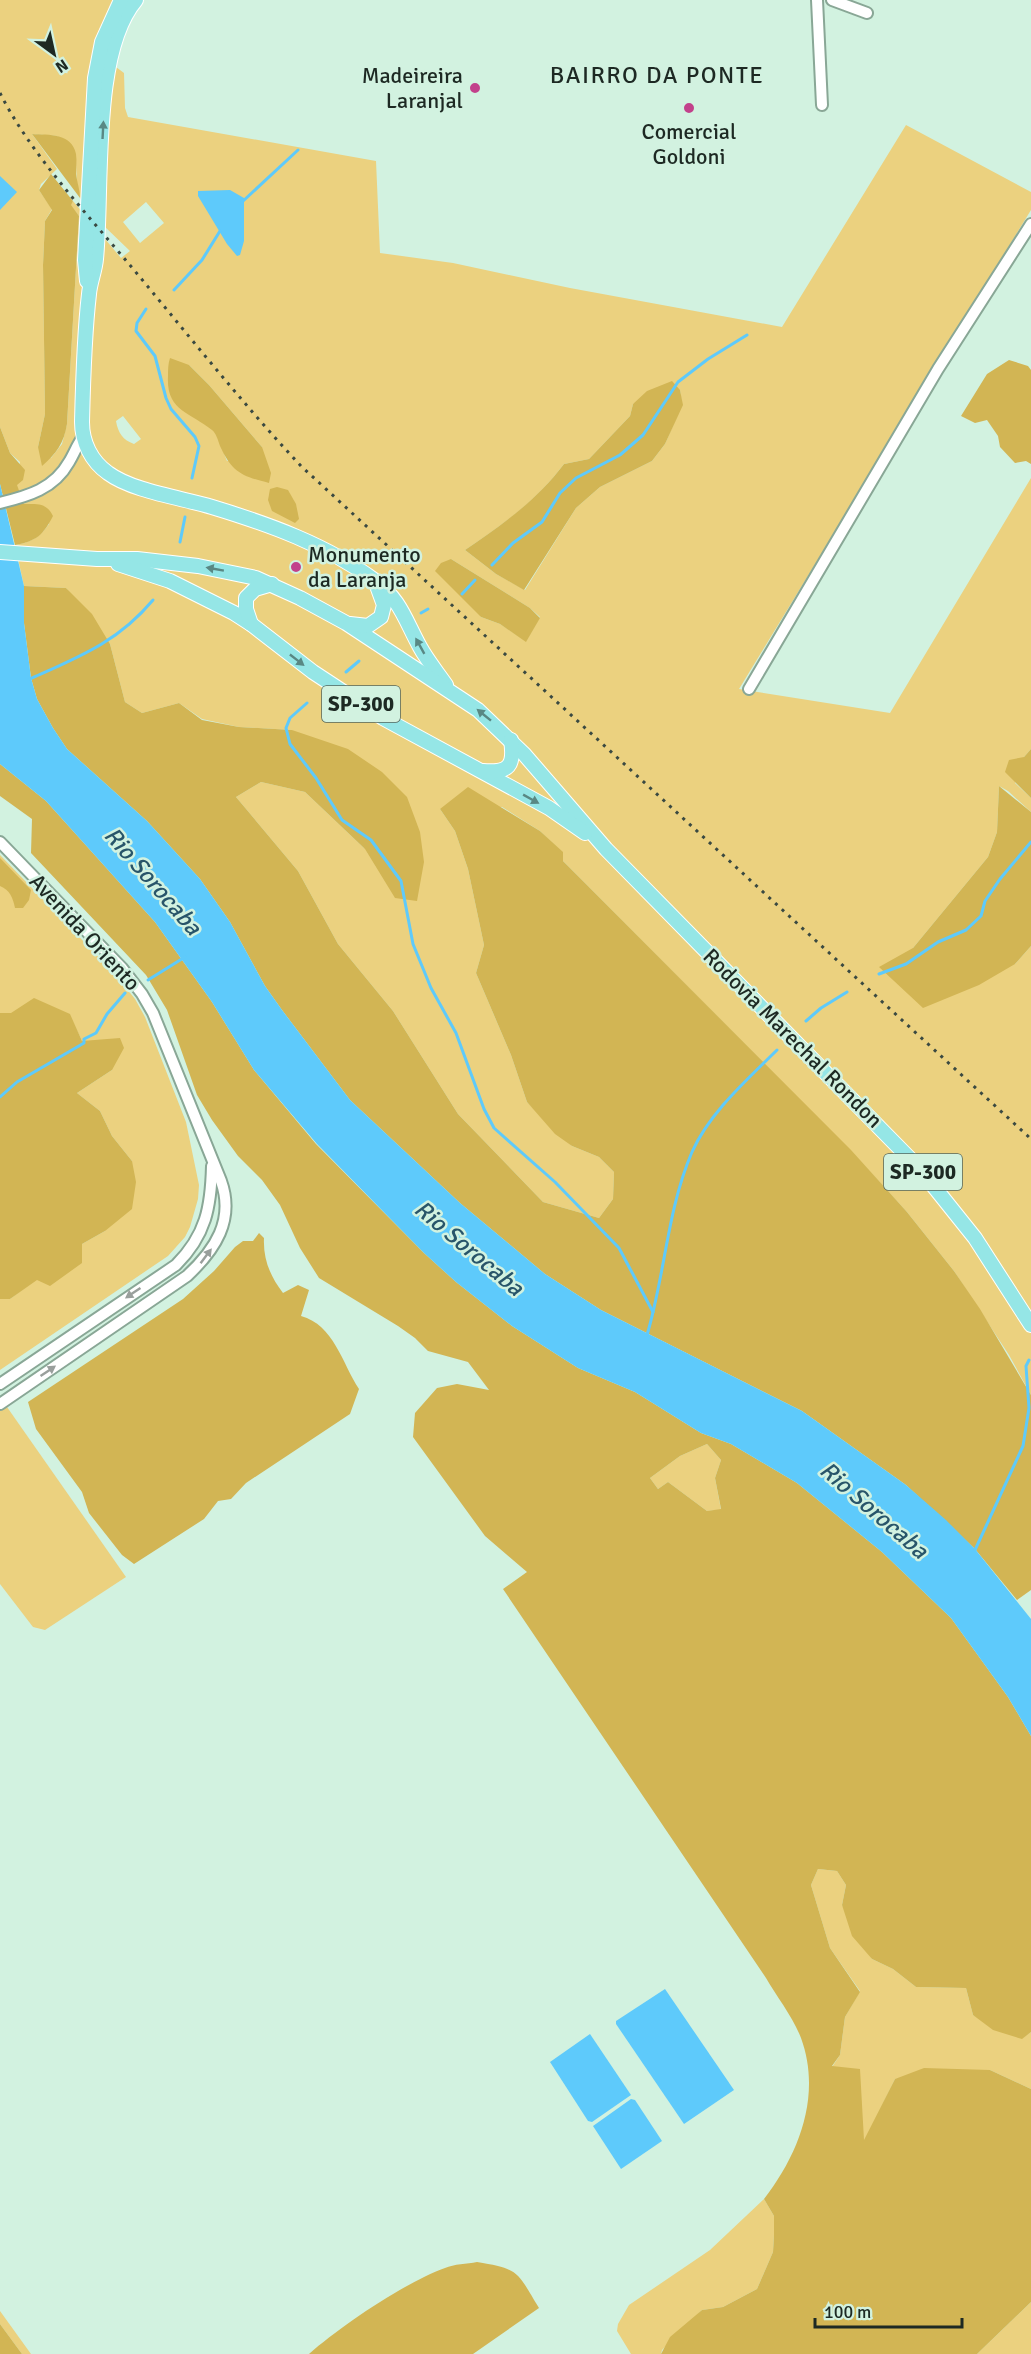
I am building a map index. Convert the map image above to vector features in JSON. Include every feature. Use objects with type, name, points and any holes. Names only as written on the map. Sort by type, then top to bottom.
[{"type":"main road","points":[[89,292],[85,260],[93,95],[102,42],[121,0]]},
{"type":"main road","points":[[136,0],[118,34],[108,69],[96,260],[89,292],[82,413],[83,437],[95,461],[107,473],[122,481],[277,529],[337,557],[373,579],[398,602],[426,657],[453,694]]},
{"type":"main road","name":"Rodovia Marechal Rondon","points":[[0,552],[97,559],[137,559],[198,566],[235,572],[272,584],[346,623],[478,710],[511,740],[606,849],[919,1168],[975,1238],[1031,1325]]},
{"type":"main road","name":"Rodovia Marechal Rondon","points":[[97,559],[170,580],[213,602],[251,624],[313,672],[363,705],[403,730],[549,808],[606,849]]},
{"type":"main road","points":[[346,623],[368,626],[381,617],[384,605],[373,579]]},
{"type":"main road","points":[[251,624],[246,609],[246,598],[255,589],[272,584]]},
{"type":"main road","points":[[480,771],[495,772],[507,769],[513,758],[511,740]]},
{"type":"street","points":[[818,0],[822,105]]},
{"type":"street","points":[[832,0],[867,14]]},
{"type":"street","points":[[749,689],[938,369],[1031,224]]},
{"type":"street","points":[[0,502],[33,494],[55,480],[69,462],[83,437]]},
{"type":"street","name":"Avenida Oriento","points":[[0,842],[122,968],[142,994],[153,1013],[225,1194],[226,1214],[219,1235],[201,1263],[181,1281],[0,1404]]},
{"type":"street","name":"Avenida Oriento","points":[[0,1384],[176,1265],[195,1243],[206,1218],[210,1201],[212,1163]]},
{"type":"shaded area","points":[[0,0],[115,0],[83,203],[78,187],[76,155],[57,136],[32,134],[57,169],[41,184],[39,190],[52,209],[45,221],[43,265],[45,414],[38,447],[51,458],[62,444],[67,424],[79,216],[70,205],[73,201],[121,258],[130,251],[103,225],[109,96],[116,67],[124,73],[125,108],[128,117],[376,161],[380,253],[453,263],[570,288],[782,327],[906,125],[1031,192],[1031,210],[739,689],[890,713],[1031,478],[1031,749],[1024,757],[1015,783],[1031,798],[1031,812],[999,786],[997,832],[988,857],[913,948],[1015,964],[1031,946],[1031,1395],[1009,1355],[954,1271],[907,1212],[851,1151],[563,861],[562,852],[540,831],[502,807],[440,809],[455,831],[468,869],[484,945],[476,973],[511,1055],[527,1102],[572,1146],[599,1157],[614,1172],[613,1199],[599,1218],[543,1202],[458,1114],[393,1011],[338,944],[298,871],[236,797],[261,782],[305,792],[365,849],[292,730],[239,727],[202,719],[179,703],[142,713],[125,702],[110,644],[66,588],[24,586],[15,545],[34,539],[49,524],[32,504],[24,504],[16,484],[20,462],[10,453],[0,427]],"holes":[[[146,202],[164,223],[140,243],[123,222]],[[189,365],[262,447],[227,461]],[[680,390],[682,405],[665,444],[652,461],[600,487],[576,508],[525,590],[496,574],[465,550],[519,511],[564,464],[589,459],[630,416],[633,404]],[[123,416],[141,439],[134,444],[124,438],[116,421]],[[451,559],[530,608],[540,617],[526,641],[500,624],[481,617]]]},
{"type":"shaded area","points":[[32,134],[59,136],[74,147],[80,198]]},
{"type":"shaded area","points":[[51,174],[73,201],[71,205],[79,216],[67,424],[59,448],[42,466],[38,447],[45,414],[43,265],[45,221],[52,210],[39,190]]},
{"type":"shaded area","points":[[170,358],[189,365],[262,447],[271,473],[269,483],[244,475],[233,467],[224,455],[213,431],[175,404],[168,388]]},
{"type":"shaded area","points":[[1009,360],[1028,366],[1031,370],[1031,464],[1026,461],[1015,463],[1000,447],[998,436],[987,420],[975,423],[961,416],[987,374]]},
{"type":"shaded area","points":[[672,381],[680,390],[683,405],[665,444],[652,461],[600,487],[576,508],[524,590],[496,574],[465,550],[530,501],[564,464],[589,459],[630,416],[633,404],[647,391]]},
{"type":"shaded area","points":[[0,427],[10,453],[25,470],[23,480],[17,485],[24,504],[44,506],[53,516],[38,536],[15,545],[0,484]]},
{"type":"shaded area","points":[[277,487],[288,490],[296,504],[299,519],[295,523],[272,511],[268,500],[270,489]]},
{"type":"shaded area","points":[[451,559],[530,608],[540,618],[526,642],[500,624],[481,617],[435,571],[441,563]]},
{"type":"shaded area","points":[[24,586],[66,588],[92,614],[110,644],[125,702],[142,713],[179,703],[202,720],[239,727],[292,730],[348,749],[382,772],[407,797],[420,832],[424,862],[417,901],[395,898],[365,849],[305,792],[261,782],[236,797],[298,871],[338,944],[393,1011],[458,1114],[543,1202],[599,1218],[613,1199],[614,1172],[599,1157],[572,1146],[555,1134],[527,1102],[511,1055],[476,973],[484,945],[468,869],[455,831],[440,809],[468,787],[540,831],[563,852],[563,861],[851,1150],[907,1212],[954,1271],[980,1309],[1031,1395],[1031,1590],[1017,1600],[975,1549],[906,1485],[802,1411],[601,1310],[545,1274],[460,1203],[350,1100],[265,986],[230,922],[200,879],[147,821],[67,749],[53,728],[37,699],[31,678],[24,623]]},
{"type":"shaded area","points":[[1031,749],[1031,798],[1005,772],[1009,760],[1024,757]]},
{"type":"shaded area","points":[[0,764],[46,801],[155,922],[212,1002],[254,1070],[316,1144],[424,1253],[456,1282],[512,1326],[578,1368],[635,1392],[701,1433],[731,1444],[797,1483],[882,1552],[951,1618],[1008,1697],[1031,1736],[1031,2032],[1022,2039],[993,2030],[973,2015],[966,1988],[916,1987],[893,1969],[872,1959],[852,1936],[842,1905],[846,1885],[837,1871],[818,1869],[811,1885],[830,1948],[860,1992],[845,2017],[840,2055],[832,2066],[860,2069],[864,2140],[895,2079],[924,2068],[990,2070],[1031,2089],[1031,2302],[977,2354],[661,2354],[670,2337],[702,2310],[723,2307],[757,2289],[773,2252],[774,2216],[764,2199],[788,2163],[804,2123],[808,2102],[807,2059],[798,2030],[766,1978],[503,1589],[527,1572],[485,1536],[413,1437],[415,1413],[437,1388],[457,1384],[489,1390],[468,1362],[428,1351],[398,1326],[319,1278],[300,1248],[280,1205],[262,1180],[238,1156],[197,1095],[167,1010],[146,975],[31,853],[32,819],[0,796]],"holes":[[[707,1444],[721,1460],[715,1478],[721,1509],[707,1511],[668,1482],[658,1489],[650,1478],[680,1456]]]},
{"type":"shaded area","points":[[999,786],[1031,812],[1031,946],[1015,964],[979,985],[923,1008],[879,967],[913,948],[988,857],[997,832]]},
{"type":"shaded area","points":[[0,855],[115,974],[135,999],[145,1017],[186,1122],[199,1185],[198,1199],[190,1227],[185,1237],[168,1256],[0,1370],[0,1299],[10,1299],[82,1244],[105,1231],[132,1161],[112,1136],[100,1111],[77,1093],[112,1070],[82,1041],[69,1014],[0,1013]]},
{"type":"shaded area","points":[[0,858],[31,890],[29,900],[23,908],[15,908],[10,895],[0,886]]},
{"type":"shaded area","points":[[34,998],[70,1014],[82,1041],[120,1038],[124,1048],[112,1070],[77,1093],[100,1111],[112,1136],[132,1161],[136,1182],[132,1209],[105,1231],[82,1244],[82,1263],[50,1286],[37,1280],[10,1299],[0,1299],[0,1013],[11,1013]]},
{"type":"shaded area","points":[[259,1233],[264,1238],[266,1260],[278,1287],[283,1293],[298,1285],[309,1290],[301,1316],[322,1328],[329,1336],[359,1389],[350,1414],[246,1483],[231,1499],[218,1501],[204,1519],[134,1564],[122,1555],[89,1513],[82,1492],[36,1429],[28,1402],[183,1299],[214,1271],[235,1247],[243,1241],[253,1241]]},
{"type":"shaded area","points":[[0,1397],[126,1577],[45,1630],[33,1627],[0,1584]]},
{"type":"shaded area","points":[[707,1444],[721,1460],[715,1478],[721,1510],[707,1511],[668,1482],[658,1489],[650,1478],[680,1456]]},
{"type":"shaded area","points":[[818,1869],[837,1871],[846,1885],[842,1905],[872,1959],[893,1969],[916,1987],[966,1988],[973,2015],[1022,2038],[1031,2032],[1031,2089],[990,2070],[895,2079],[864,2142],[832,2067],[840,2055],[845,2017],[860,1991],[830,1948],[811,1885]]},
{"type":"shaded area","points":[[764,2199],[774,2216],[773,2252],[757,2289],[723,2307],[702,2310],[662,2350],[661,2354],[631,2354],[617,2331],[618,2324],[629,2305],[710,2250]]},
{"type":"shaded area","points":[[477,2262],[502,2267],[516,2274],[539,2308],[473,2354],[309,2354],[338,2330],[411,2284],[449,2267]]},
{"type":"shaded area","points":[[1031,2302],[1031,2354],[977,2354]]},
{"type":"shaded area","points":[[0,2311],[31,2354],[22,2354],[0,2324]]},
{"type":"shaded area","points":[[0,2324],[22,2354],[0,2354]]},
{"type":"water","points":[[0,176],[17,192],[0,210]]},
{"type":"water","points":[[230,190],[244,198],[244,241],[240,255],[237,256],[227,244],[198,196],[198,191]]},
{"type":"water","name":"Rio Sorocaba","points":[[0,484],[24,586],[24,623],[31,678],[37,699],[53,728],[67,749],[147,821],[200,879],[230,922],[265,986],[350,1100],[460,1203],[545,1274],[601,1310],[802,1411],[906,1485],[946,1520],[975,1549],[1031,1619],[1031,1736],[1008,1697],[951,1618],[882,1552],[797,1483],[731,1444],[701,1433],[635,1392],[578,1368],[512,1326],[456,1282],[424,1253],[317,1144],[254,1070],[212,1002],[155,922],[46,801],[0,764]]},
{"type":"water","points":[[665,1989],[734,2090],[684,2124],[616,2024],[616,2021]]},
{"type":"water","points":[[590,2034],[631,2095],[592,2122],[588,2121],[550,2062]]},
{"type":"water","points":[[631,2099],[635,2100],[662,2141],[621,2169],[593,2126]]},
{"type":"waterway","points":[[242,202],[298,150]]},
{"type":"waterway","points":[[174,290],[202,260],[220,231]]},
{"type":"waterway","points":[[146,309],[137,323],[136,331],[155,356],[171,409],[195,437],[199,446],[192,478]]},
{"type":"waterway","points":[[492,565],[513,543],[542,522],[560,493],[576,478],[620,455],[643,435],[678,382],[708,359],[747,335]]},
{"type":"waterway","points":[[180,542],[185,517]]},
{"type":"waterway","points":[[462,594],[475,580]]},
{"type":"waterway","points":[[30,679],[112,638],[140,615],[153,600]]},
{"type":"waterway","points":[[421,613],[428,609]]},
{"type":"waterway","points":[[346,672],[359,661]]},
{"type":"waterway","points":[[307,703],[290,718],[286,728],[290,744],[316,778],[342,820],[371,840],[401,881],[413,944],[431,988],[456,1033],[484,1109],[494,1128],[555,1182],[619,1248],[653,1312]]},
{"type":"waterway","points":[[879,974],[906,964],[938,942],[966,930],[981,916],[985,901],[1031,842]]},
{"type":"waterway","points":[[148,980],[185,957]]},
{"type":"waterway","points":[[806,1021],[821,1008],[847,992]]},
{"type":"waterway","points":[[0,1097],[17,1082],[84,1043],[84,1039],[96,1033],[107,1014],[125,993]]},
{"type":"waterway","points":[[647,1335],[677,1197],[692,1152],[719,1110],[777,1050]]},
{"type":"waterway","points":[[975,1550],[1023,1446],[1029,1408],[1026,1366],[1029,1360]]},
{"type":"railway","points":[[0,93],[27,138],[60,182],[235,392],[301,466],[1031,1139]]},
{"type":"place","name":"Madeireira Laranjal","points":[[475,88]]},
{"type":"place","name":"Comercial Goldoni","points":[[689,108]]},
{"type":"place","name":"Monumento da Laranja","points":[[296,567]]},
{"type":"district","name":"BAIRRO DA PONTE","points":[[657,75]]}]
